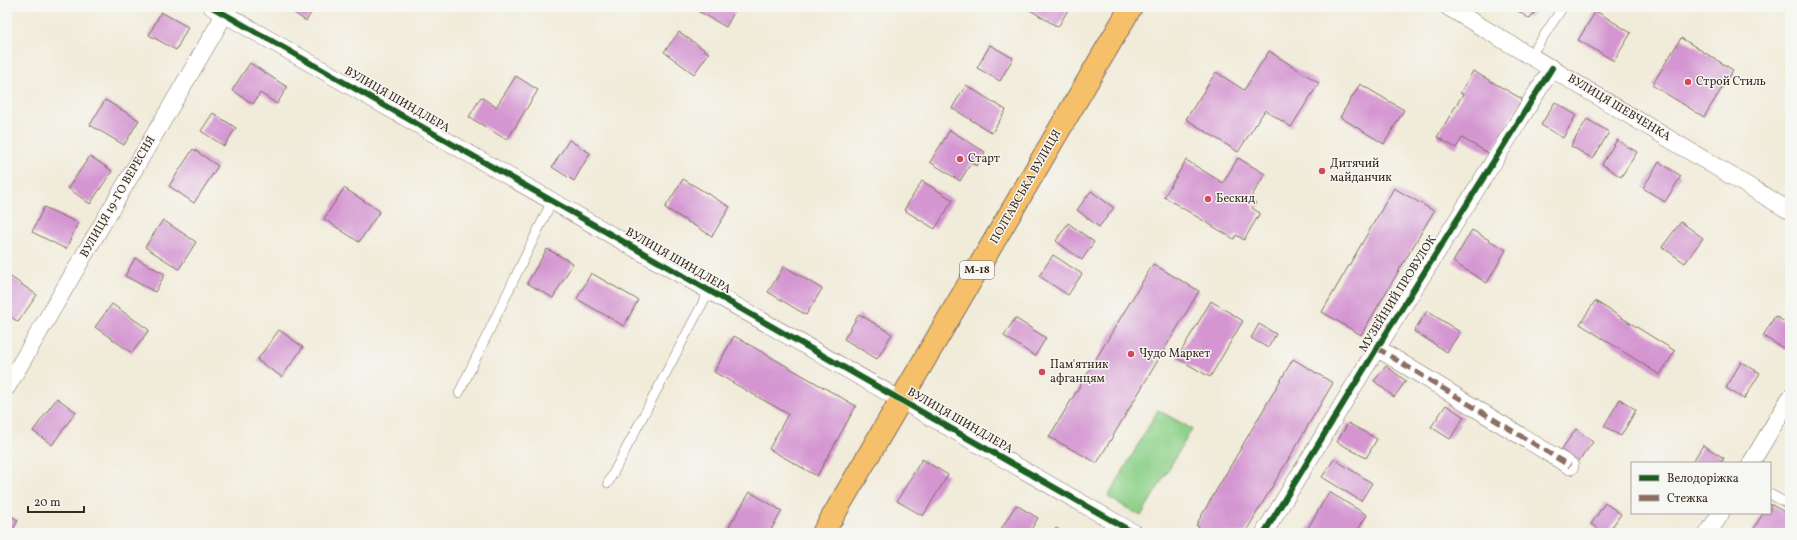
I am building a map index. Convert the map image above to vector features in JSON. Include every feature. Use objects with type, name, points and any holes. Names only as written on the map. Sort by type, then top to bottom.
[{"type":"highway","name":"ПОЛТАВСЬКА ВУЛИЦЯ","points":[[823,533],[1131,7]]},
{"type":"street","name":"ВУЛИЦЯ ШЕВЧЕНКА","points":[[1448,7],[1531,55],[1790,211]]},
{"type":"street","name":"ВУЛИЦЯ ШИНДЛЕРА","points":[[222,9],[552,201],[1134,533]]},
{"type":"street","name":"ВУЛИЦЯ 19-ГО ВЕРЕСНЯ","points":[[7,387],[222,9]]},
{"type":"street","name":"МУЗЕЙНИЙ ПРОВУЛОК","points":[[1264,533],[1377,348],[1552,68]]},
{"type":"street","points":[[1377,348],[1570,466]]},
{"type":"street","points":[[1752,462],[1790,398]]},
{"type":"street","points":[[1708,533],[1719,514]]},
{"type":"lane","points":[[1531,55],[1563,7]]},
{"type":"lane","points":[[460,393],[552,201]]},
{"type":"lane","points":[[608,483],[709,291]]},
{"type":"lane","points":[[1771,495],[1790,505]]},
{"type":"green space","points":[[1158,410],[1192,429],[1141,516],[1108,497]]},
{"type":"building","points":[[285,7],[315,7],[306,21]]},
{"type":"building","points":[[700,7],[737,7],[726,27],[698,11]]},
{"type":"building","points":[[1025,7],[1062,7],[1068,10],[1058,27]]},
{"type":"building","points":[[1512,7],[1538,7],[1530,19]]},
{"type":"building","points":[[1596,11],[1631,33],[1614,61],[1578,40]]},
{"type":"building","points":[[161,12],[188,27],[176,50],[149,35]]},
{"type":"building","points":[[679,32],[709,53],[694,74],[664,52]]},
{"type":"building","points":[[1681,38],[1733,70],[1704,117],[1652,85]]},
{"type":"building","points":[[990,45],[1013,58],[1000,81],[977,68]]},
{"type":"building","points":[[1269,51],[1319,83],[1291,127],[1265,110],[1238,152],[1186,119],[1216,72],[1244,90]]},
{"type":"building","points":[[250,63],[287,87],[277,104],[260,93],[253,104],[232,90]]},
{"type":"building","points":[[1473,71],[1522,99],[1490,154],[1462,138],[1456,148],[1437,137],[1463,94],[1460,93]]},
{"type":"building","points":[[516,76],[538,90],[507,140],[469,117],[481,97],[496,107]]},
{"type":"building","points":[[1360,84],[1404,110],[1384,144],[1340,117]]},
{"type":"building","points":[[966,85],[1006,110],[992,133],[952,108]]},
{"type":"building","points":[[105,100],[139,120],[124,145],[90,125]]},
{"type":"building","points":[[1555,102],[1576,115],[1563,138],[1541,125]]},
{"type":"building","points":[[213,113],[236,128],[224,146],[201,131]]},
{"type":"building","points":[[1587,119],[1609,132],[1593,159],[1571,146]]},
{"type":"building","points":[[950,130],[985,152],[977,166],[971,163],[960,181],[930,162]]},
{"type":"building","points":[[569,140],[590,153],[574,181],[552,167]]},
{"type":"building","points":[[1617,140],[1637,152],[1621,177],[1602,164]]},
{"type":"building","points":[[193,149],[218,166],[194,203],[169,186]]},
{"type":"building","points":[[90,156],[112,171],[90,204],[68,188]]},
{"type":"building","name":"Бескид","points":[[1238,158],[1265,174],[1250,199],[1256,203],[1252,208],[1260,213],[1244,240],[1236,235],[1234,239],[1164,197],[1186,160],[1223,183]]},
{"type":"building","points":[[1659,162],[1681,176],[1665,202],[1643,188]]},
{"type":"building","points":[[683,179],[730,207],[712,236],[665,208]]},
{"type":"building","points":[[922,181],[953,200],[935,229],[904,210]]},
{"type":"building","points":[[344,188],[380,211],[359,242],[324,219]]},
{"type":"building","points":[[1394,188],[1434,211],[1361,335],[1322,312]]},
{"type":"building","points":[[1091,191],[1114,208],[1099,227],[1077,210]]},
{"type":"building","points":[[44,207],[78,223],[66,249],[32,232]]},
{"type":"building","points":[[163,220],[196,242],[179,269],[145,247]]},
{"type":"building","points":[[1681,222],[1703,238],[1685,263],[1662,247]]},
{"type":"building","points":[[1068,223],[1094,242],[1082,260],[1056,241]]},
{"type":"building","points":[[1472,230],[1506,250],[1487,283],[1453,262]]},
{"type":"building","points":[[547,249],[573,263],[553,298],[527,283]]},
{"type":"building","points":[[1053,255],[1082,274],[1068,295],[1039,276]]},
{"type":"building","points":[[135,258],[165,274],[155,292],[125,276]]},
{"type":"building","points":[[1790,262],[1790,274],[1785,271]]},
{"type":"building","name":"Чудо Маркет","points":[[1153,264],[1199,291],[1097,463],[1049,437]]},
{"type":"building","points":[[784,266],[822,289],[806,315],[768,292]]},
{"type":"building","points":[[591,273],[638,300],[624,326],[577,299]]},
{"type":"building","points":[[8,275],[37,295],[18,322],[7,314]]},
{"type":"building","points":[[1211,301],[1243,321],[1210,377],[1177,358]]},
{"type":"building","points":[[1595,301],[1675,351],[1660,375],[1580,324]]},
{"type":"building","points":[[112,304],[149,330],[132,353],[95,327]]},
{"type":"building","points":[[1427,311],[1460,332],[1447,352],[1414,331]]},
{"type":"building","points":[[859,314],[892,334],[877,359],[844,339]]},
{"type":"building","points":[[1775,316],[1790,325],[1790,342],[1786,350],[1763,336]]},
{"type":"building","points":[[1015,318],[1046,338],[1035,356],[1004,336]]},
{"type":"building","points":[[1259,324],[1276,334],[1268,348],[1251,338]]},
{"type":"building","points":[[279,330],[303,347],[282,377],[257,360]]},
{"type":"building","points":[[734,336],[856,406],[817,476],[769,449],[788,414],[714,372]]},
{"type":"building","points":[[1293,359],[1333,383],[1245,533],[1210,533],[1196,525]]},
{"type":"building","points":[[1741,362],[1760,373],[1744,399],[1726,388]]},
{"type":"building","points":[[1386,366],[1406,381],[1394,397],[1374,381]]},
{"type":"building","points":[[57,398],[76,412],[52,445],[33,431]]},
{"type":"building","points":[[1620,399],[1636,410],[1621,436],[1604,426]]},
{"type":"building","points":[[1446,405],[1464,417],[1450,439],[1431,427]]},
{"type":"building","points":[[1348,423],[1377,439],[1366,458],[1337,442]]},
{"type":"building","points":[[1576,429],[1593,442],[1578,462],[1561,450]]},
{"type":"building","points":[[1703,445],[1724,458],[1722,462],[1693,462]]},
{"type":"building","points":[[922,459],[948,475],[923,516],[897,501]]},
{"type":"building","points":[[1334,459],[1372,483],[1361,501],[1322,477]]},
{"type":"building","points":[[750,492],[782,511],[769,533],[725,533]]},
{"type":"building","points":[[1329,492],[1367,515],[1356,533],[1305,533]]},
{"type":"building","points":[[1605,503],[1621,514],[1608,533],[1604,533],[1591,524]]},
{"type":"building","points":[[1016,505],[1038,518],[1029,533],[1006,533],[1001,529]]},
{"type":"building","points":[[1771,505],[1790,515],[1790,519],[1782,533],[1752,532],[1762,514],[1771,514]]},
{"type":"building","points":[[7,514],[18,520],[11,533],[7,533]]},
{"type":"building","points":[[1056,528],[1065,533],[1053,533]]},
{"type":"marked path","points":[[1377,348],[1570,466]]},
{"type":"cycle path","points":[[212,7],[1134,533]]},
{"type":"cycle path","points":[[1264,533],[1377,348],[1552,68]]},
{"type":"place","name":"Строй Стиль","points":[[1688,82]]},
{"type":"place","name":"Старт","points":[[960,159]]},
{"type":"place","name":"Дитячий майданчик","points":[[1322,171]]},
{"type":"place","name":"Бескид","points":[[1208,199]]},
{"type":"place","name":"Чудо Маркет","points":[[1131,354]]},
{"type":"place","name":"Пам'ятник афганцям","points":[[1042,372]]}]
